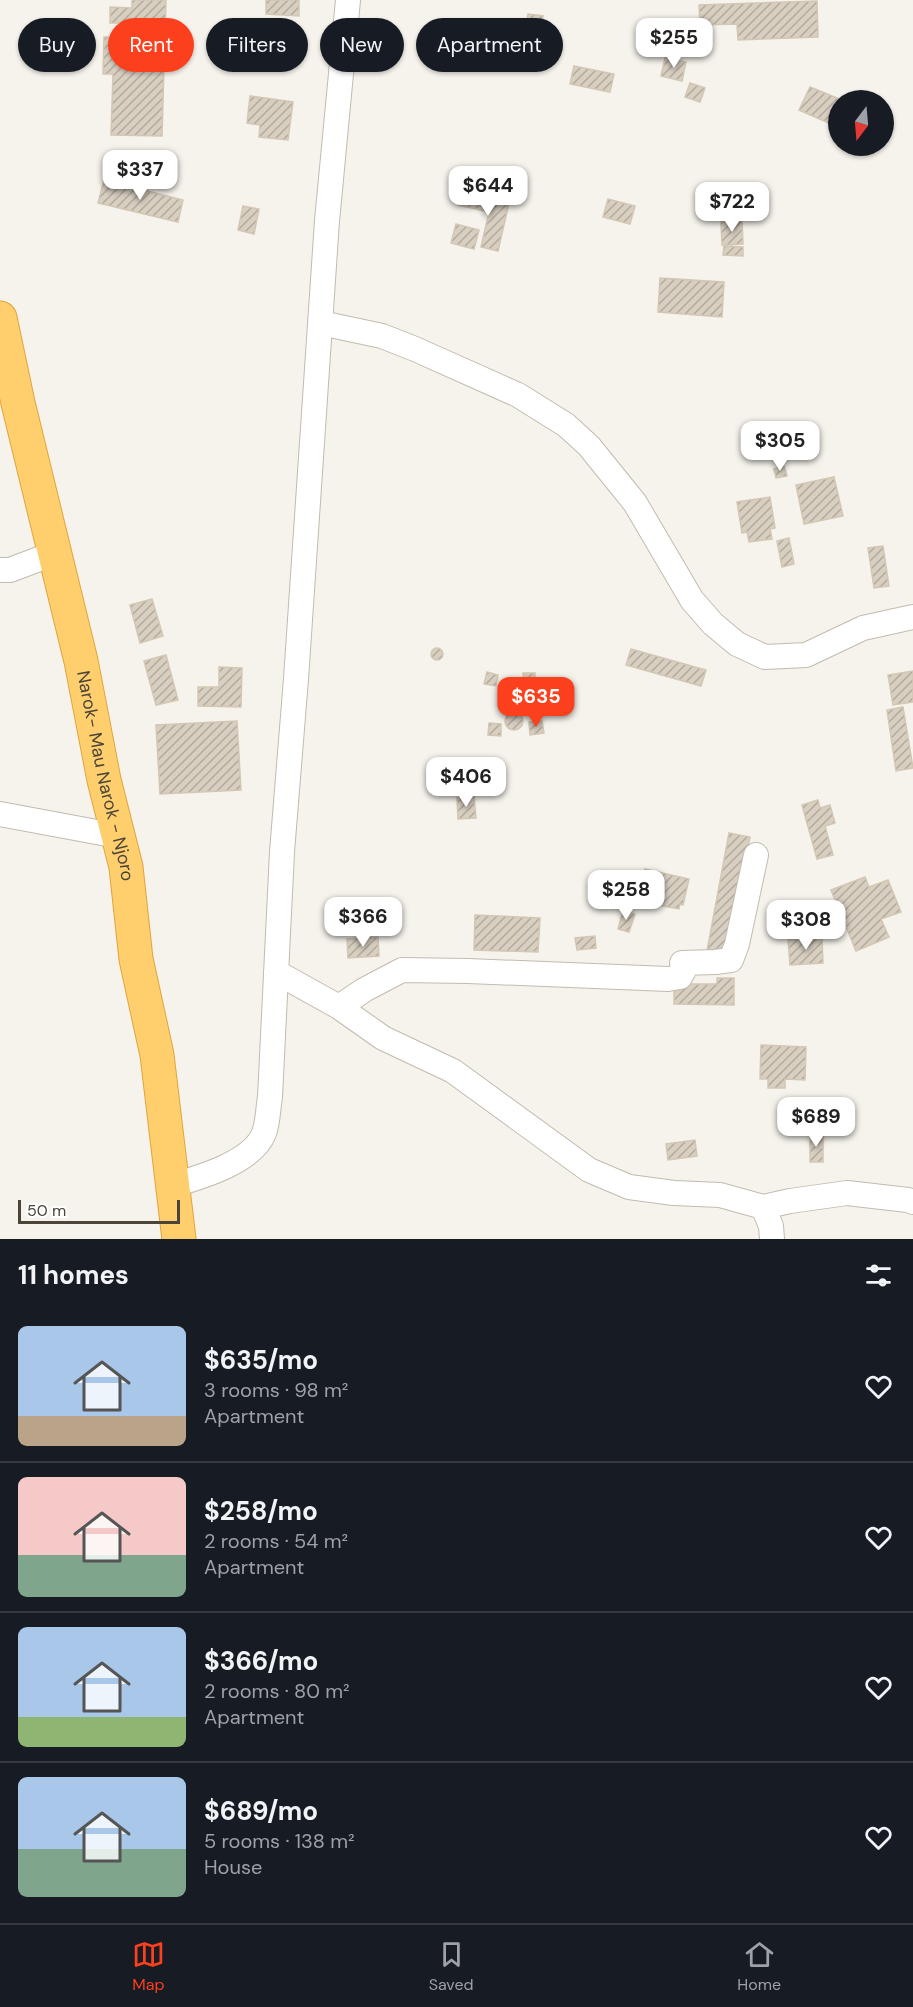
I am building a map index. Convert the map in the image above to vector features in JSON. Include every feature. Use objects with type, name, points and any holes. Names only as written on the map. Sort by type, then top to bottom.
[{"type":"highway","name":"Narok- Mau Narok - Njoro","points":[[0,318],[18,403],[81,661],[104,780],[126,867],[136,959],[157,1055],[179,1239]]},
{"type":"street","points":[[174,1185],[226,1166],[253,1150],[264,1133],[270,1097],[282,852],[335,122],[348,0]]},
{"type":"street","points":[[321,323],[374,334],[415,349],[518,395],[566,425],[589,446],[635,502],[692,600],[712,624],[737,644],[765,657],[806,655],[863,628],[913,617]]},
{"type":"street","points":[[0,570],[10,570],[56,553]]},
{"type":"street","points":[[0,814],[118,836]]},
{"type":"street","points":[[339,1007],[364,990],[402,970],[668,979],[680,977],[684,970],[682,963],[731,960],[756,855]]},
{"type":"street","points":[[276,972],[339,1007],[383,1038],[453,1071],[589,1170],[629,1187],[674,1193],[720,1195],[764,1207],[847,1193],[913,1202]]},
{"type":"street","points":[[764,1207],[771,1226],[772,1239]]},
{"type":"building","points":[[132,0],[166,0],[165,18],[110,18],[110,7],[132,8]]},
{"type":"building","points":[[266,0],[299,0],[299,16],[266,14]]},
{"type":"building","points":[[817,1],[818,37],[738,40],[737,24],[700,25],[699,5]]},
{"type":"building","points":[[528,14],[543,16],[543,18],[527,18]]},
{"type":"building","points":[[104,37],[108,37],[108,72],[164,72],[162,136],[111,135],[113,74],[103,74]]},
{"type":"building","points":[[665,58],[686,62],[682,81],[661,76]]},
{"type":"building","points":[[574,66],[614,74],[610,92],[570,84]]},
{"type":"building","points":[[690,83],[705,88],[700,102],[685,97]]},
{"type":"building","points":[[810,87],[828,94],[828,123],[799,110]]},
{"type":"building","points":[[250,96],[293,102],[288,140],[259,137],[260,125],[247,123]]},
{"type":"building","points":[[104,180],[183,200],[178,222],[98,203]]},
{"type":"building","points":[[461,192],[509,203],[498,251],[481,247],[489,212],[458,205]]},
{"type":"building","points":[[608,199],[635,206],[630,224],[603,217]]},
{"type":"building","points":[[243,206],[259,209],[254,234],[238,230]]},
{"type":"building","points":[[742,221],[743,244],[722,245],[721,222]]},
{"type":"building","points":[[456,224],[479,230],[474,249],[451,243]]},
{"type":"building","points":[[724,246],[743,247],[743,256],[723,255]]},
{"type":"building","points":[[660,278],[724,282],[722,317],[658,312]]},
{"type":"building","points":[[784,466],[787,476],[776,478],[774,469]]},
{"type":"building","points":[[834,477],[843,516],[804,524],[796,485]]},
{"type":"building","points":[[770,497],[775,528],[770,529],[772,539],[749,542],[747,532],[742,533],[737,502]]},
{"type":"building","points":[[789,538],[794,564],[782,567],[777,541]]},
{"type":"building","points":[[883,546],[889,586],[874,588],[868,548]]},
{"type":"building","points":[[152,599],[163,636],[140,643],[130,605]]},
{"type":"building","points":[[439,648],[443,654],[439,660],[435,660],[431,652]]},
{"type":"building","points":[[631,649],[706,670],[701,686],[626,665]]},
{"type":"building","points":[[166,655],[178,700],[156,705],[144,661]]},
{"type":"building","points":[[219,667],[242,668],[241,707],[198,706],[198,687],[219,687]]},
{"type":"building","points":[[913,671],[913,702],[893,705],[888,675]]},
{"type":"building","points":[[487,672],[498,675],[496,686],[484,684]]},
{"type":"building","points":[[523,673],[535,673],[535,683],[524,684]]},
{"type":"building","points":[[533,697],[539,703],[533,709],[527,703]]},
{"type":"building","points":[[903,707],[913,768],[896,771],[887,710]]},
{"type":"building","points":[[514,712],[520,715],[523,721],[520,727],[514,730],[508,727],[505,721],[508,715]]},
{"type":"building","points":[[237,721],[241,790],[160,794],[156,725]]},
{"type":"building","points":[[542,721],[544,733],[530,735],[529,722]]},
{"type":"building","points":[[489,723],[501,724],[501,736],[488,735]]},
{"type":"building","points":[[474,797],[476,818],[458,819],[457,798]]},
{"type":"building","points":[[818,800],[820,808],[830,805],[835,823],[825,826],[833,855],[817,859],[802,805]]},
{"type":"building","points":[[729,833],[750,837],[727,955],[707,951]]},
{"type":"building","points":[[645,869],[689,879],[683,905],[680,904],[679,909],[662,906],[663,901],[644,896],[643,901],[628,898],[633,874],[643,876]]},
{"type":"building","points":[[865,877],[869,887],[888,880],[901,912],[881,919],[889,937],[856,951],[831,890]]},
{"type":"building","points":[[623,911],[635,914],[629,932],[618,929]]},
{"type":"building","points":[[475,915],[540,918],[538,952],[474,950]]},
{"type":"building","points":[[595,936],[596,948],[577,950],[575,938]]},
{"type":"building","points":[[378,937],[379,956],[348,958],[347,939]]},
{"type":"building","points":[[822,938],[823,963],[790,965],[788,940]]},
{"type":"building","points":[[717,978],[734,978],[734,1005],[674,1004],[674,984],[717,984]]},
{"type":"building","points":[[761,1045],[806,1047],[805,1080],[785,1079],[785,1088],[768,1088],[768,1079],[760,1079]]},
{"type":"building","points":[[810,1135],[823,1135],[823,1162],[810,1162]]},
{"type":"building","points":[[695,1140],[697,1156],[668,1160],[666,1144]]}]
